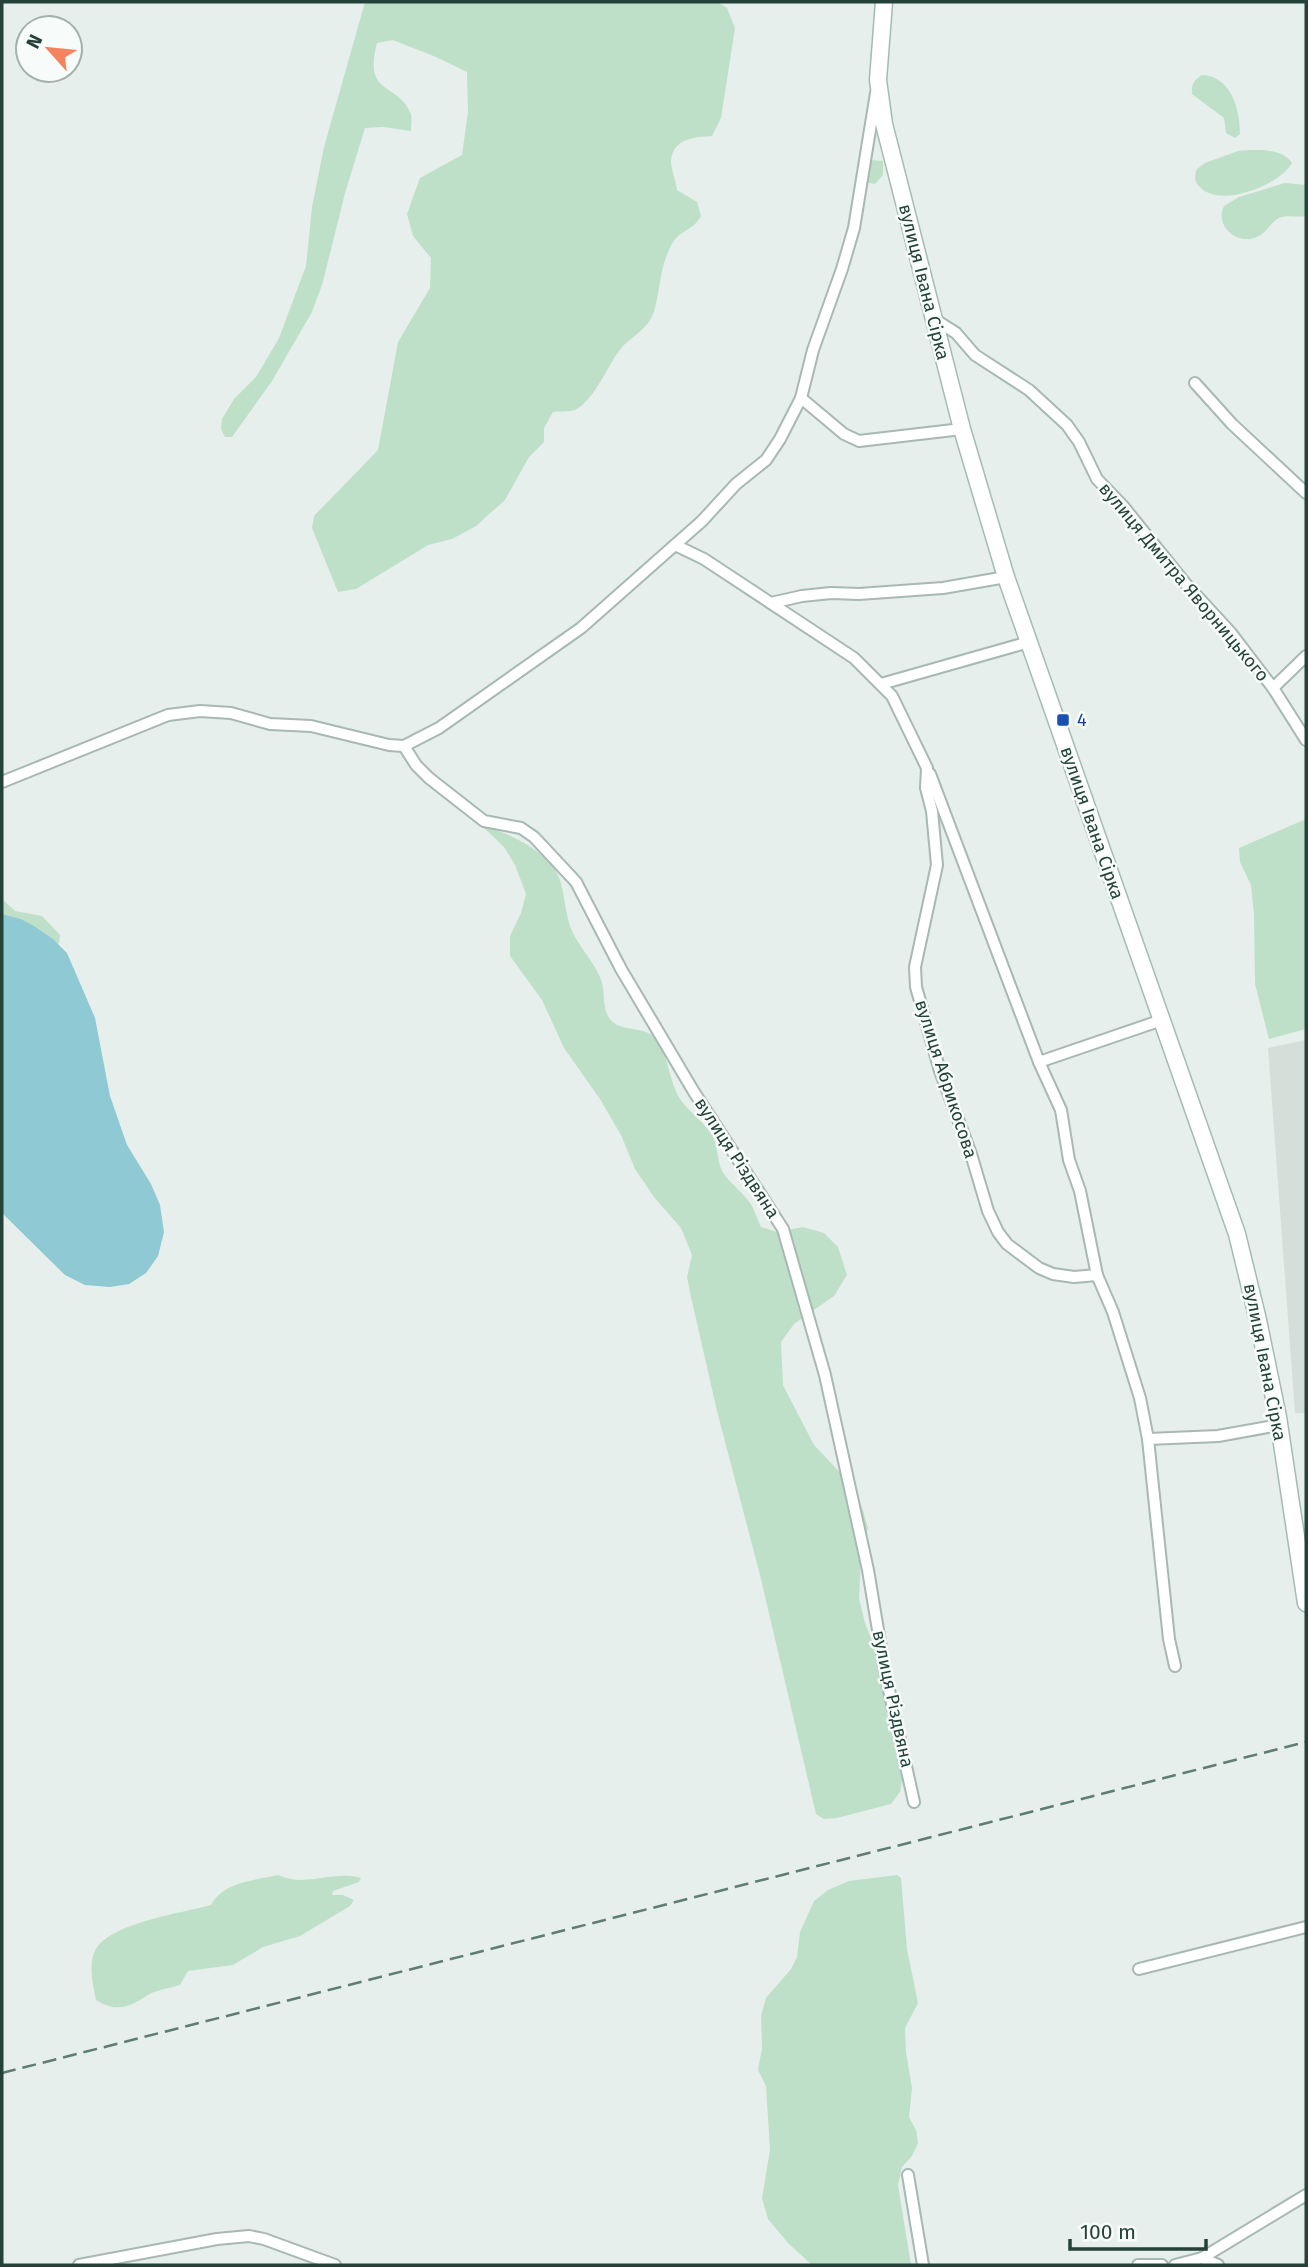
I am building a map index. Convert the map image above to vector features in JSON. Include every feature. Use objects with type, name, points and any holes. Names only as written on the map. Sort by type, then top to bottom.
[{"type":"street","name":"вулиця Івана Сірка","points":[[884,2],[878,80],[884,124],[962,429],[1028,642],[1237,1234],[1279,1425],[1306,1603]]},
{"type":"street","points":[[2,782],[168,715],[200,710],[231,713],[270,724],[311,726],[389,745],[404,746],[439,728],[582,628],[702,521],[736,484],[766,460],[780,439],[802,398],[813,350],[854,228],[878,80]]},
{"type":"street","name":"вулиця Дмитра Яворницького","points":[[934,319],[956,333],[975,355],[1029,390],[1067,425],[1079,442],[1097,479],[1231,633],[1273,688],[1306,740]]},
{"type":"street","points":[[1195,383],[1232,424],[1306,493]]},
{"type":"street","points":[[802,398],[844,434],[859,441],[962,429]]},
{"type":"street","name":"вулиця Абрикосова","points":[[675,545],[704,559],[854,658],[892,696],[927,768],[1039,1062],[1061,1110],[1069,1160],[1080,1191],[1097,1275],[1113,1311],[1140,1398],[1148,1439],[1169,1639],[1175,1666]]},
{"type":"street","points":[[771,603],[831,593],[859,594],[943,588],[1006,577]]},
{"type":"street","points":[[881,684],[1028,642]]},
{"type":"street","points":[[1273,688],[1306,656]]},
{"type":"street","name":"вулиця Різдвяна","points":[[404,746],[416,765],[429,778],[484,821],[521,828],[534,836],[576,882],[621,969],[687,1081],[783,1228],[825,1374],[868,1570],[885,1672],[914,1802]]},
{"type":"street","name":"вулиця Абрикосова","points":[[927,768],[926,788],[932,811],[937,865],[915,967],[916,987],[940,1071],[971,1154],[988,1211],[998,1232],[1017,1254],[1046,1271],[1073,1277],[1097,1275]]},
{"type":"street","points":[[1039,1062],[1161,1020]]},
{"type":"street","points":[[1148,1439],[1218,1436],[1279,1425]]},
{"type":"street","points":[[1291,1510],[1306,1522]]},
{"type":"street","points":[[1139,1969],[1306,1927]]},
{"type":"street","points":[[908,2175],[923,2265]]},
{"type":"street","points":[[1175,2265],[1202,2258],[1306,2195]]},
{"type":"street","points":[[79,2265],[218,2239],[249,2236],[335,2265]]},
{"type":"street","points":[[1202,2258],[1217,2265]]},
{"type":"street","points":[[1138,2265],[1162,2265]]},
{"type":"shaded area","points":[[1306,1040],[1306,1413],[1295,1413],[1268,1048]]},
{"type":"green space","points":[[365,2],[718,2],[727,8],[735,28],[721,118],[712,136],[686,140],[680,143],[673,153],[671,164],[677,190],[697,202],[701,216],[677,238],[669,250],[650,320],[618,352],[583,405],[573,411],[553,412],[544,428],[544,442],[529,457],[505,500],[476,526],[452,539],[428,545],[356,589],[338,592],[312,528],[314,516],[378,450],[398,342],[430,288],[431,258],[413,236],[407,214],[420,178],[462,155],[468,112],[467,72],[393,40],[377,43],[374,72],[383,86],[405,103],[411,114],[411,131],[383,127],[365,128],[345,193],[322,285],[312,312],[272,381],[232,437],[225,437],[221,429],[222,419],[234,399],[256,377],[279,338],[306,266],[312,207],[324,147]]},
{"type":"green space","points":[[1202,75],[1220,81],[1232,96],[1240,124],[1240,134],[1235,138],[1226,133],[1224,118],[1192,94],[1194,83]]},
{"type":"green space","points":[[1238,151],[1275,152],[1282,154],[1292,163],[1276,179],[1235,195],[1210,194],[1199,186],[1195,179],[1197,169],[1205,163]]},
{"type":"green space","points":[[869,160],[883,161],[883,175],[875,184],[866,182]]},
{"type":"green space","points":[[1285,183],[1306,185],[1306,216],[1279,218],[1262,234],[1251,239],[1236,237],[1225,228],[1222,221],[1224,206],[1239,197]]},
{"type":"green space","points":[[1306,819],[1306,1029],[1269,1039],[1255,984],[1251,885],[1240,862],[1239,848]]},
{"type":"green space","points":[[481,825],[527,844],[555,870],[573,933],[600,977],[607,1015],[615,1024],[646,1032],[657,1040],[680,1099],[712,1135],[722,1171],[750,1203],[761,1227],[777,1232],[803,1227],[824,1233],[838,1247],[847,1275],[834,1296],[794,1324],[781,1342],[783,1385],[814,1445],[847,1480],[862,1507],[868,1528],[861,1556],[859,1599],[878,1656],[903,1775],[900,1792],[891,1804],[837,1818],[824,1819],[816,1814],[691,1297],[687,1277],[692,1255],[681,1228],[654,1197],[635,1169],[621,1135],[600,1099],[564,1048],[542,1000],[510,956],[510,936],[526,894],[515,865],[504,847]]},
{"type":"green space","points":[[2,899],[15,911],[42,916],[60,935],[59,944],[21,919],[2,914]]},
{"type":"green space","points":[[278,1875],[298,1880],[340,1876],[361,1878],[359,1882],[333,1891],[332,1895],[343,1895],[354,1900],[350,1906],[300,1936],[263,1947],[233,1965],[188,1971],[180,1985],[155,1992],[123,2007],[110,2006],[96,2000],[92,1962],[95,1951],[103,1941],[130,1926],[211,1905],[223,1891],[240,1883]]},
{"type":"green space","points":[[897,1875],[901,1878],[907,1949],[918,2003],[905,2028],[912,2088],[909,2117],[916,2130],[918,2143],[912,2156],[902,2167],[898,2185],[911,2265],[812,2265],[788,2243],[768,2219],[762,2198],[770,2150],[766,2086],[758,2070],[762,2048],[761,2016],[766,1998],[791,1969],[797,1957],[800,1932],[814,1901],[828,1890],[849,1881]]},
{"type":"water","points":[[2,914],[34,926],[67,953],[95,1018],[110,1096],[127,1145],[151,1184],[160,1205],[164,1232],[158,1256],[146,1273],[129,1284],[110,1287],[85,1285],[65,1275],[2,1213]]},
{"type":"railway","points":[[2,2073],[1306,1742]]},
{"type":"place","name":"4","points":[[1063,720]]}]
